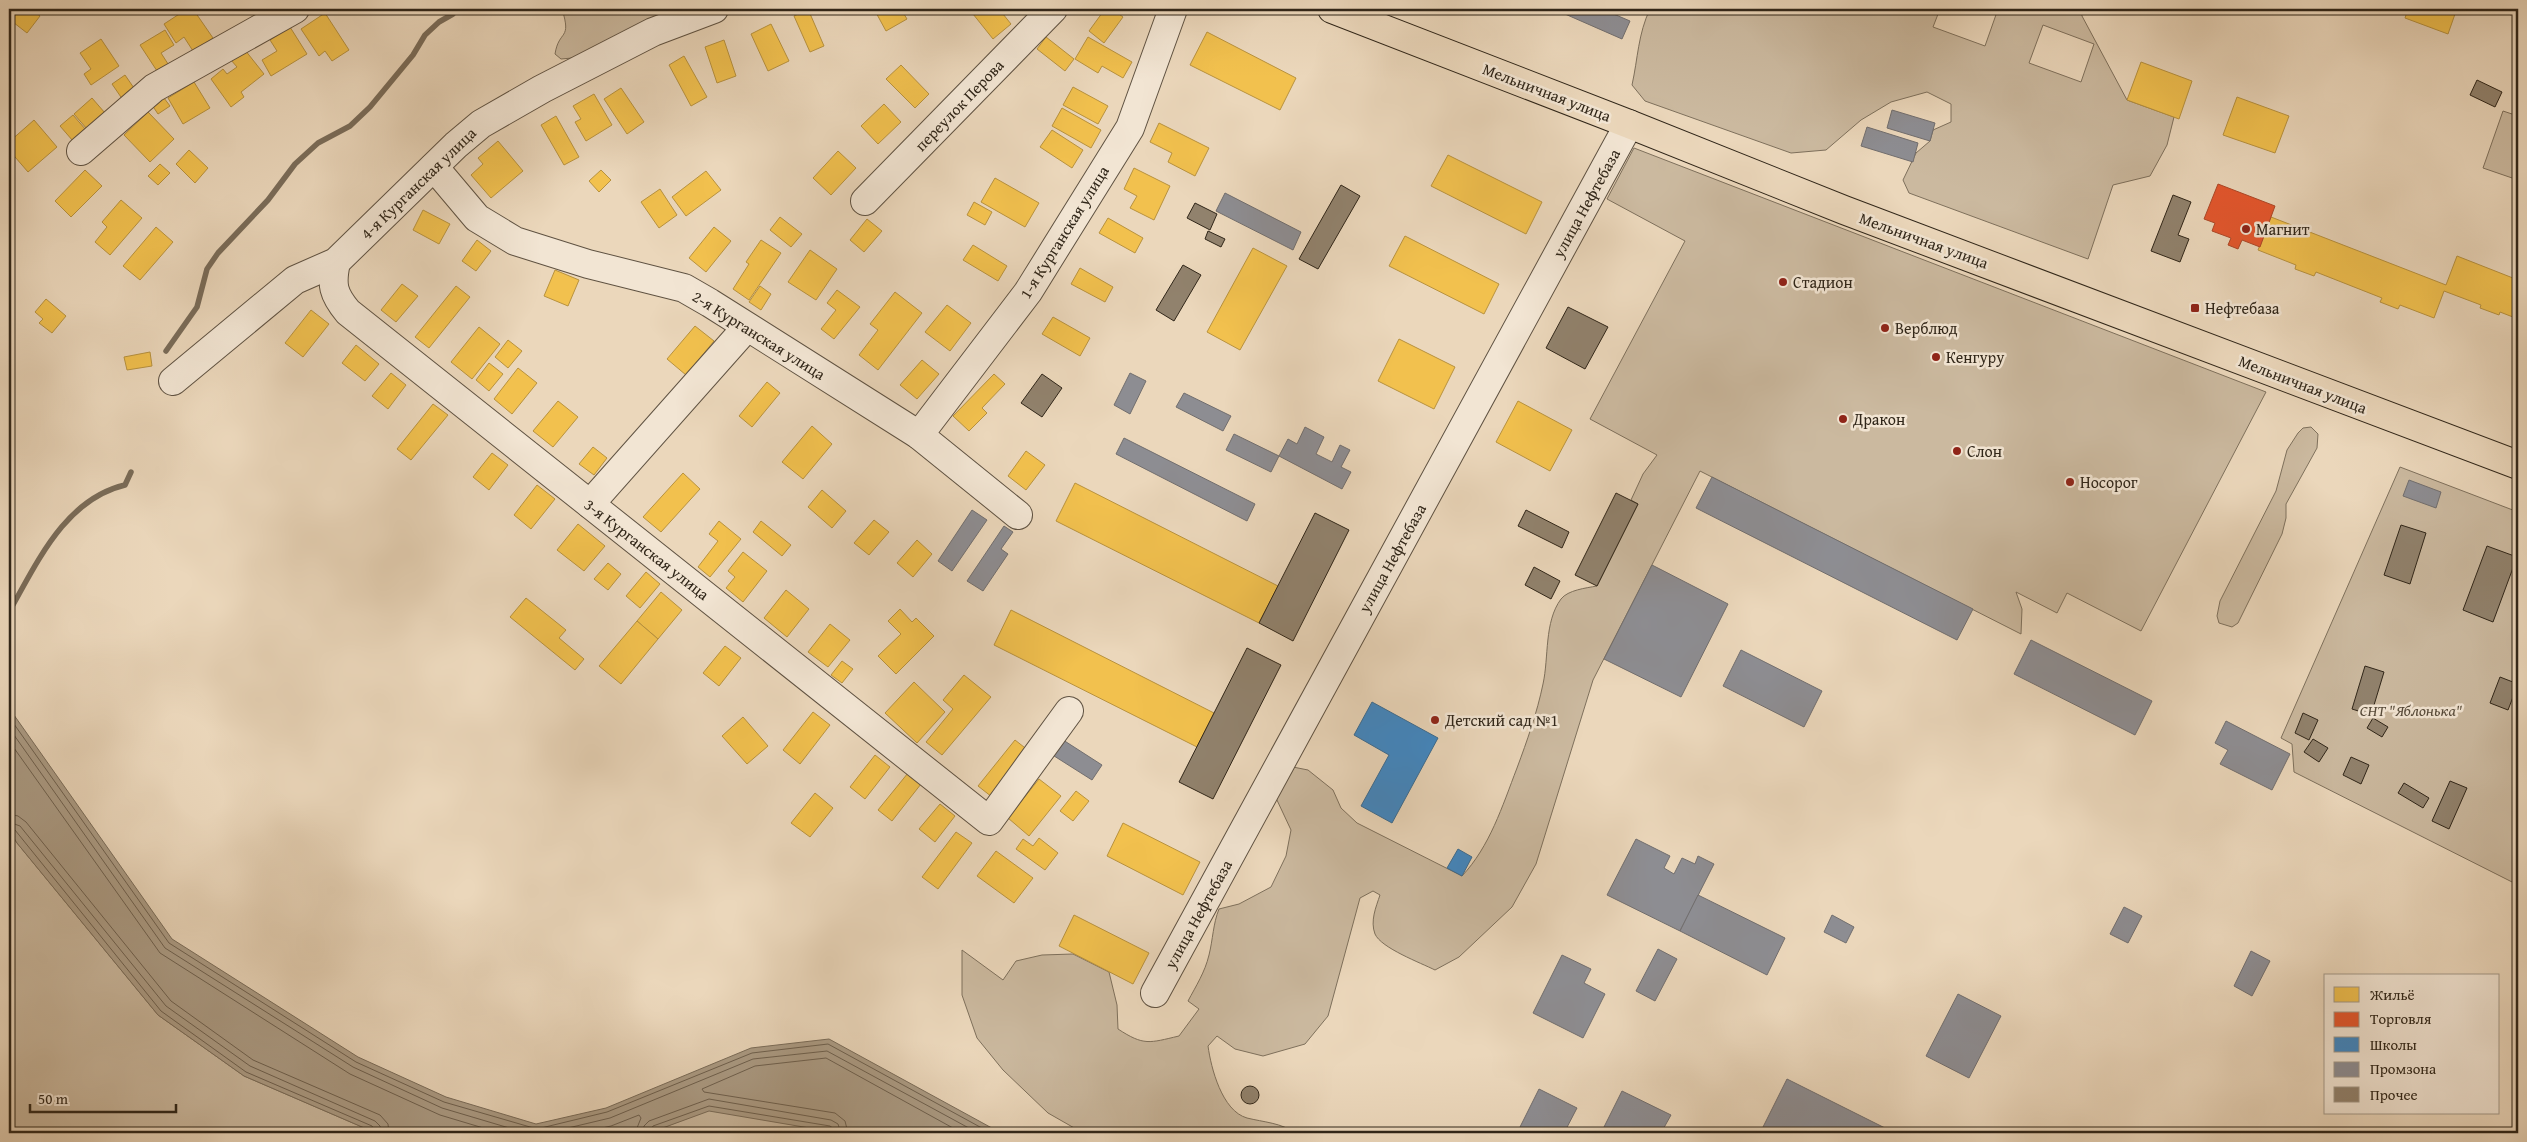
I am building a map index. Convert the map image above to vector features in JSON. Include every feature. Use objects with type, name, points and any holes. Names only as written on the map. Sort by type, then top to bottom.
[{"type":"main road","name":"Мельничная улица","points":[[1332,9],[1630,124],[1844,210],[2518,465]]},
{"type":"street","points":[[81,151],[154,88],[295,9]]},
{"type":"street","name":"4-я Курганская улица","points":[[173,382],[294,280],[336,262],[456,145],[481,124],[542,89],[653,32],[714,9]]},
{"type":"street","name":"переулок Перова","points":[[865,202],[1053,9]]},
{"type":"street","name":"1-я Курганская улица","points":[[919,435],[1028,292],[1130,128],[1173,9]]},
{"type":"street","name":"улица Нефтебаза","points":[[1155,993],[1630,124]]},
{"type":"street","name":"2-я Курганская улица","points":[[434,167],[477,218],[515,241],[588,264],[684,288],[919,435],[1018,515]]},
{"type":"street","name":"3-я Курганская улица","points":[[336,262],[333,278],[336,297],[348,312],[989,820],[1069,711]]},
{"type":"street","points":[[590,504],[747,327]]},
{"type":"green space","points":[[562,9],[683,9],[583,57],[561,59],[555,54],[566,26]]},
{"type":"green space","points":[[1650,9],[1689,9],[1714,12],[1715,9],[1940,9],[1933,27],[1985,46],[1998,9],[2081,9],[2082,16],[2127,100],[2174,117],[2167,145],[2150,176],[2113,185],[2088,259],[1909,193],[1903,180],[1916,153],[1930,141],[1933,130],[1951,122],[1951,104],[1927,92],[1891,102],[1861,120],[1826,150],[1791,153],[1645,101],[1632,85],[1646,18]],"holes":[[[2043,25],[2094,44],[2081,82],[2029,63]]]},
{"type":"green space","points":[[2503,111],[2518,116],[2518,180],[2483,168]]},
{"type":"green space","points":[[1634,148],[2266,392],[2141,631],[2067,593],[2057,613],[2016,592],[2022,609],[2021,634],[1700,471],[1593,680],[1536,864],[1512,907],[1459,957],[1435,970],[1393,950],[1385,945],[1375,934],[1374,914],[1380,895],[1373,891],[1360,898],[1328,1016],[1305,1044],[1263,1056],[1235,1049],[1217,1036],[1208,1046],[1219,1088],[1224,1098],[1238,1114],[1278,1125],[1295,1133],[1083,1133],[1048,1113],[1003,1070],[977,1038],[962,995],[962,950],[1003,980],[1016,961],[1042,955],[1073,954],[1109,972],[1117,1005],[1118,1029],[1134,1038],[1147,1042],[1179,1036],[1199,1009],[1188,1001],[1207,961],[1219,909],[1239,904],[1271,887],[1286,856],[1291,830],[1276,798],[1293,767],[1308,770],[1333,790],[1341,808],[1357,823],[1462,876],[1488,839],[1521,758],[1535,716],[1545,674],[1549,629],[1556,608],[1561,599],[1568,593],[1597,586],[1638,504],[1631,500],[1643,474],[1657,455],[1590,419],[1685,241],[1607,199]]},
{"type":"green space","points":[[2311,427],[2318,434],[2317,448],[2286,504],[2286,518],[2282,534],[2238,623],[2232,627],[2219,623],[2217,616],[2220,601],[2276,491],[2287,450],[2303,428]]},
{"type":"green space","name":"СНТ \"Яблонька\"","points":[[2400,467],[2518,512],[2518,885],[2294,772],[2292,744],[2281,738]]},
{"type":"green space","points":[[9,830],[17,843],[158,1015],[244,1076],[376,1133],[9,1133]]},
{"type":"green space","points":[[709,1110],[837,1132],[839,1133],[649,1133]]},
{"type":"water","points":[[9,708],[172,939],[358,1057],[446,1097],[536,1124],[606,1108],[751,1048],[829,1039],[1001,1133],[839,1133],[709,1111],[649,1133],[376,1133],[244,1076],[158,1015],[17,843],[9,830]]},
{"type":"building: Жильё","points":[[9,9],[37,9],[35,12],[40,16],[27,33],[9,19]]},
{"type":"building: Жильё","points":[[187,9],[193,9],[213,38],[193,51],[184,37],[176,43],[164,24]]},
{"type":"building: Жильё","points":[[808,9],[824,46],[810,52],[794,16]]},
{"type":"building: Жильё","points":[[874,9],[901,9],[907,19],[886,31]]},
{"type":"building: Жильё","points":[[969,9],[999,9],[1011,24],[993,39]]},
{"type":"building: Жильё","points":[[1105,9],[1112,9],[1123,17],[1104,43],[1089,31]]},
{"type":"building: Жильё","points":[[2408,9],[2444,9],[2455,14],[2448,34],[2405,18]]},
{"type":"building: Жильё","points":[[325,13],[349,50],[332,61],[325,51],[319,56],[301,29]]},
{"type":"building: Жильё","points":[[771,24],[789,61],[768,71],[751,34]]},
{"type":"building: Жильё","points":[[290,27],[307,54],[271,76],[262,60],[277,51],[270,40]]},
{"type":"building: Жильё","points":[[165,30],[174,45],[161,53],[170,67],[159,74],[140,45]]},
{"type":"building: Жильё","points":[[1207,32],[1296,78],[1280,110],[1190,65]]},
{"type":"building: Жильё","points":[[1046,37],[1074,59],[1065,71],[1037,49]]},
{"type":"building: Жильё","points":[[1088,37],[1132,62],[1123,78],[1102,66],[1098,73],[1075,59]]},
{"type":"building: Жильё","points":[[101,39],[119,66],[91,85],[84,74],[91,69],[80,53]]},
{"type":"building: Жильё","points":[[724,40],[736,76],[717,83],[705,47]]},
{"type":"building: Жильё","points":[[245,50],[264,74],[241,92],[244,97],[231,107],[211,79],[223,69],[227,74],[237,67],[231,60]]},
{"type":"building: Жильё","points":[[684,56],[707,97],[691,106],[669,65]]},
{"type":"building: Жильё","points":[[2141,62],[2192,81],[2179,119],[2127,100]]},
{"type":"building: Жильё","points":[[901,65],[929,94],[915,108],[886,79]]},
{"type":"building: Жильё","points":[[125,75],[136,91],[123,100],[112,84]]},
{"type":"building: Жильё","points":[[194,82],[210,108],[183,124],[168,98]]},
{"type":"building: Жильё","points":[[1073,87],[1108,106],[1098,124],[1063,105]]},
{"type":"building: Жильё","points":[[621,88],[644,122],[627,134],[604,99]]},
{"type":"building: Жильё","points":[[161,94],[170,106],[158,114],[150,102]]},
{"type":"building: Жильё","points":[[594,94],[612,125],[586,141],[575,122],[581,119],[573,106]]},
{"type":"building: Жильё","points":[[2237,97],[2289,116],[2275,153],[2223,135]]},
{"type":"building: Жильё","points":[[92,98],[105,113],[87,129],[74,114]]},
{"type":"building: Жильё","points":[[884,104],[901,122],[878,144],[861,126]]},
{"type":"building: Жильё","points":[[1062,108],[1101,130],[1091,148],[1052,126]]},
{"type":"building: Жильё","points":[[148,112],[174,139],[150,162],[124,135]]},
{"type":"building: Жильё","points":[[73,115],[86,130],[73,141],[60,126]]},
{"type":"building: Жильё","points":[[556,116],[579,157],[564,165],[541,125]]},
{"type":"building: Жильё","points":[[34,120],[57,147],[28,172],[9,150],[9,142]]},
{"type":"building: Жильё","points":[[1159,123],[1209,148],[1195,176],[1168,162],[1172,153],[1150,142]]},
{"type":"building: Жильё","points":[[1052,130],[1083,150],[1072,168],[1040,147]]},
{"type":"building: Жильё","points":[[498,141],[523,171],[491,198],[471,175],[483,164],[478,158]]},
{"type":"building: Жильё","points":[[189,150],[208,168],[195,183],[176,164]]},
{"type":"building: Жильё","points":[[838,151],[856,168],[831,195],[813,178]]},
{"type":"building: Жильё","points":[[1448,155],[1542,202],[1526,234],[1431,186]]},
{"type":"building: Жильё","points":[[160,164],[170,173],[158,185],[148,176]]},
{"type":"building: Жильё","points":[[1134,168],[1170,186],[1154,220],[1130,208],[1137,196],[1124,189]]},
{"type":"building: Жильё","points":[[85,170],[102,186],[71,217],[55,201]]},
{"type":"building: Жильё","points":[[601,170],[611,180],[599,192],[589,181]]},
{"type":"building: Жильё","points":[[706,171],[721,190],[686,216],[672,197]]},
{"type":"building: Жильё","points":[[995,178],[1039,203],[1025,227],[981,202]]},
{"type":"building: Жильё","points":[[660,189],[677,215],[659,228],[641,202]]},
{"type":"building: Жильё","points":[[121,200],[142,218],[110,255],[95,242],[107,227],[102,222]]},
{"type":"building: Жильё","points":[[974,202],[992,212],[985,225],[967,215]]},
{"type":"building: Жильё","points":[[423,210],[450,224],[439,244],[413,230]]},
{"type":"building: Жильё","points":[[780,217],[802,234],[791,247],[770,230]]},
{"type":"building: Жильё","points":[[2271,217],[2446,285],[2457,256],[2518,280],[2518,319],[2500,312],[2499,315],[2480,308],[2481,305],[2444,291],[2434,318],[2400,305],[2398,309],[2380,302],[2382,298],[2316,272],[2314,276],[2295,269],[2296,265],[2258,250]]},
{"type":"building: Жильё","points":[[1108,218],[1143,238],[1135,253],[1099,233]]},
{"type":"building: Жильё","points":[[867,219],[882,231],[864,252],[850,240]]},
{"type":"building: Жильё","points":[[156,227],[173,242],[140,280],[123,266]]},
{"type":"building: Жильё","points":[[714,227],[731,241],[706,272],[689,258]]},
{"type":"building: Жильё","points":[[1405,236],[1499,284],[1484,314],[1389,266]]},
{"type":"building: Жильё","points":[[477,240],[491,251],[476,271],[462,261]]},
{"type":"building: Жильё","points":[[761,240],[781,253],[749,300],[733,289],[749,264],[746,262]]},
{"type":"building: Жильё","points":[[973,245],[1007,266],[998,281],[963,260]]},
{"type":"building: Жильё","points":[[1253,248],[1287,266],[1240,350],[1207,332]]},
{"type":"building: Жильё","points":[[810,250],[837,269],[816,300],[788,282]]},
{"type":"building: Жильё","points":[[1080,268],[1113,287],[1105,302],[1071,284]]},
{"type":"building: Жильё","points":[[555,270],[579,280],[568,306],[544,296]]},
{"type":"building: Жильё","points":[[402,284],[418,296],[396,322],[381,310]]},
{"type":"building: Жильё","points":[[456,286],[470,297],[429,348],[415,337]]},
{"type":"building: Жильё","points":[[760,286],[771,294],[761,310],[749,302]]},
{"type":"building: Жильё","points":[[837,290],[860,307],[834,339],[821,329],[836,310],[827,303]]},
{"type":"building: Жильё","points":[[895,292],[922,313],[878,370],[859,355],[878,330],[870,324]]},
{"type":"building: Жильё","points":[[46,299],[66,316],[52,333],[39,323],[43,319],[35,312]]},
{"type":"building: Жильё","points":[[947,305],[971,323],[950,351],[925,332]]},
{"type":"building: Жильё","points":[[311,310],[329,324],[303,357],[285,343]]},
{"type":"building: Жильё","points":[[1053,317],[1090,338],[1080,356],[1042,334]]},
{"type":"building: Жильё","points":[[695,326],[714,341],[686,375],[667,359]]},
{"type":"building: Жильё","points":[[479,327],[500,344],[472,379],[451,362]]},
{"type":"building: Жильё","points":[[1399,339],[1455,367],[1434,409],[1378,381]]},
{"type":"building: Жильё","points":[[508,340],[522,351],[508,368],[495,357]]},
{"type":"building: Жильё","points":[[356,345],[379,364],[365,381],[342,363]]},
{"type":"building: Жильё","points":[[150,352],[152,366],[127,370],[124,357]]},
{"type":"building: Жильё","points":[[922,360],[939,374],[917,399],[900,385]]},
{"type":"building: Жильё","points":[[489,363],[503,374],[489,391],[476,380]]},
{"type":"building: Жильё","points":[[518,368],[537,383],[512,414],[494,399]]},
{"type":"building: Жильё","points":[[391,373],[406,385],[388,409],[372,396]]},
{"type":"building: Жильё","points":[[994,374],[1005,384],[982,408],[987,413],[969,431],[953,416]]},
{"type":"building: Жильё","points":[[767,382],[780,393],[752,427],[739,416]]},
{"type":"building: Жильё","points":[[558,401],[578,417],[553,447],[533,431]]},
{"type":"building: Жильё","points":[[1518,401],[1572,430],[1550,471],[1496,442]]},
{"type":"building: Жильё","points":[[433,404],[448,415],[411,460],[397,449]]},
{"type":"building: Жильё","points":[[812,426],[832,444],[803,479],[782,462]]},
{"type":"building: Жильё","points":[[593,447],[607,458],[594,475],[579,464]]},
{"type":"building: Жильё","points":[[1026,451],[1045,465],[1026,490],[1008,476]]},
{"type":"building: Жильё","points":[[492,453],[508,465],[489,490],[473,477]]},
{"type":"building: Жильё","points":[[683,473],[700,489],[661,532],[643,517]]},
{"type":"building: Жильё","points":[[1075,483],[1278,586],[1259,623],[1056,521]]},
{"type":"building: Жильё","points":[[537,485],[555,499],[531,529],[514,515]]},
{"type":"building: Жильё","points":[[822,490],[846,511],[832,528],[808,507]]},
{"type":"building: Жильё","points":[[874,520],[889,532],[869,555],[854,543]]},
{"type":"building: Жильё","points":[[719,521],[741,539],[710,577],[698,567],[718,541],[709,534]]},
{"type":"building: Жильё","points":[[761,521],[791,545],[782,556],[753,532]]},
{"type":"building: Жильё","points":[[578,524],[605,546],[584,571],[557,550]]},
{"type":"building: Жильё","points":[[917,540],[932,554],[913,577],[897,563]]},
{"type":"building: Жильё","points":[[743,552],[767,571],[743,602],[726,588],[735,577],[728,571]]},
{"type":"building: Жильё","points":[[608,563],[621,574],[608,590],[594,579]]},
{"type":"building: Жильё","points":[[646,572],[660,584],[640,608],[626,596]]},
{"type":"building: Жильё","points":[[786,590],[809,609],[787,637],[764,618]]},
{"type":"building: Жильё","points":[[661,592],[682,610],[658,639],[637,621]]},
{"type":"building: Жильё","points":[[526,598],[566,630],[559,638],[584,659],[575,670],[510,617]]},
{"type":"building: Жильё","points":[[900,609],[912,622],[916,618],[934,636],[896,674],[878,656],[901,634],[888,621]]},
{"type":"building: Жильё","points":[[1011,610],[1214,713],[1197,747],[994,645]]},
{"type":"building: Жильё","points":[[637,621],[658,639],[621,684],[599,666]]},
{"type":"building: Жильё","points":[[830,624],[850,640],[828,667],[808,652]]},
{"type":"building: Жильё","points":[[725,646],[741,658],[719,686],[703,673]]},
{"type":"building: Жильё","points":[[842,661],[853,669],[842,683],[831,675]]},
{"type":"building: Жильё","points":[[964,675],[991,697],[942,755],[926,742],[953,709],[943,700]]},
{"type":"building: Жильё","points":[[914,682],[945,712],[917,743],[885,713]]},
{"type":"building: Жильё","points":[[813,712],[830,725],[800,764],[783,750]]},
{"type":"building: Жильё","points":[[743,717],[768,746],[747,764],[722,736]]},
{"type":"building: Жильё","points":[[1015,740],[1029,751],[992,797],[978,786]]},
{"type":"building: Жильё","points":[[875,755],[890,767],[865,799],[850,787]]},
{"type":"building: Жильё","points":[[908,773],[921,784],[892,821],[878,810]]},
{"type":"building: Жильё","points":[[1039,779],[1061,796],[1029,836],[1008,818]]},
{"type":"building: Жильё","points":[[1076,791],[1089,801],[1073,821],[1060,811]]},
{"type":"building: Жильё","points":[[815,793],[833,808],[810,837],[791,823]]},
{"type":"building: Жильё","points":[[940,804],[955,816],[935,842],[919,829]]},
{"type":"building: Жильё","points":[[1123,823],[1200,862],[1183,895],[1107,856]]},
{"type":"building: Жильё","points":[[956,832],[972,843],[938,889],[922,877]]},
{"type":"building: Жильё","points":[[1039,838],[1058,853],[1045,870],[1016,849],[1023,839],[1033,846]]},
{"type":"building: Жильё","points":[[996,851],[1033,878],[1014,903],[977,876]]},
{"type":"building: Жильё","points":[[1074,915],[1149,953],[1133,984],[1059,946]]},
{"type":"building: Торговля","points":[[2218,184],[2275,206],[2260,247],[2242,240],[2238,249],[2228,245],[2231,238],[2212,231],[2215,223],[2204,219]]},
{"type":"building: Школы","points":[[1372,702],[1438,738],[1392,823],[1361,806],[1389,755],[1354,735]]},
{"type":"building: Школы","points":[[1458,849],[1472,857],[1462,876],[1447,868]]},
{"type":"building: Промзона","points":[[1568,9],[1602,9],[1630,21],[1622,39],[1565,14]]},
{"type":"building: Промзона","points":[[2494,9],[2513,9],[2511,15]]},
{"type":"building: Промзона","points":[[1892,110],[1935,123],[1930,141],[1887,128]]},
{"type":"building: Промзона","points":[[1867,127],[1918,143],[1913,162],[1861,146]]},
{"type":"building: Промзона","points":[[1225,193],[1301,232],[1293,250],[1216,211]]},
{"type":"building: Промзона","points":[[1130,373],[1146,381],[1130,414],[1114,405]]},
{"type":"building: Промзона","points":[[1184,393],[1231,416],[1223,431],[1176,407]]},
{"type":"building: Промзона","points":[[1305,427],[1324,437],[1316,454],[1332,462],[1340,445],[1350,450],[1341,467],[1351,472],[1342,489],[1279,456],[1288,439],[1297,444]]},
{"type":"building: Промзона","points":[[1234,434],[1279,456],[1271,472],[1226,450]]},
{"type":"building: Промзона","points":[[1124,438],[1255,504],[1247,521],[1116,454]]},
{"type":"building: Промзона","points":[[1712,477],[1973,609],[1957,640],[1696,508]]},
{"type":"building: Промзона","points":[[2409,480],[2441,492],[2436,508],[2403,496]]},
{"type":"building: Промзона","points":[[972,510],[987,520],[952,571],[938,561]]},
{"type":"building: Промзона","points":[[1004,526],[1013,532],[1001,549],[1008,554],[983,591],[967,581]]},
{"type":"building: Промзона","points":[[1652,565],[1728,604],[1681,697],[1604,659]]},
{"type":"building: Промзона","points":[[2031,640],[2152,701],[2135,735],[2014,674]]},
{"type":"building: Промзона","points":[[1741,650],[1822,691],[1804,727],[1723,686]]},
{"type":"building: Промзона","points":[[2226,721],[2290,754],[2272,790],[2220,764],[2228,750],[2215,743]]},
{"type":"building: Промзона","points":[[1060,738],[1102,765],[1092,780],[1051,754]]},
{"type":"building: Промзона","points":[[1636,839],[1670,856],[1664,868],[1674,874],[1682,858],[1695,864],[1698,856],[1714,864],[1680,931],[1607,895]]},
{"type":"building: Промзона","points":[[1698,895],[1785,938],[1767,975],[1680,931]]},
{"type":"building: Промзона","points":[[2124,907],[2142,916],[2128,943],[2110,934]]},
{"type":"building: Промзона","points":[[1832,915],[1854,927],[1846,943],[1824,932]]},
{"type":"building: Промзона","points":[[1658,949],[1677,959],[1655,1001],[1636,991]]},
{"type":"building: Промзона","points":[[2251,951],[2270,961],[2252,996],[2234,986]]},
{"type":"building: Промзона","points":[[1562,955],[1591,969],[1584,983],[1605,994],[1583,1038],[1533,1013]]},
{"type":"building: Промзона","points":[[1958,994],[2001,1016],[1969,1078],[1926,1056]]},
{"type":"building: Промзона","points":[[1787,1079],[1895,1133],[1760,1133]]},
{"type":"building: Промзона","points":[[1539,1089],[1577,1108],[1564,1133],[1517,1133]]},
{"type":"building: Промзона","points":[[1622,1091],[1671,1115],[1661,1133],[1601,1133]]},
{"type":"building: Прочее","points":[[2477,80],[2502,92],[2495,107],[2470,95]]},
{"type":"building: Прочее","points":[[1341,185],[1360,196],[1318,269],[1299,259]]},
{"type":"building: Прочее","points":[[2173,195],[2191,202],[2178,235],[2189,239],[2180,262],[2151,251]]},
{"type":"building: Прочее","points":[[1195,203],[1217,214],[1210,230],[1187,218]]},
{"type":"building: Прочее","points":[[1208,231],[1225,239],[1221,247],[1205,239]]},
{"type":"building: Прочее","points":[[1183,265],[1201,275],[1174,321],[1156,310]]},
{"type":"building: Прочее","points":[[1568,307],[1608,327],[1585,369],[1546,348]]},
{"type":"building: Прочее","points":[[1042,374],[1062,388],[1042,417],[1021,403]]},
{"type":"building: Прочее","points":[[1616,493],[1638,504],[1597,586],[1575,575]]},
{"type":"building: Прочее","points":[[1526,510],[1569,532],[1562,548],[1518,526]]},
{"type":"building: Прочее","points":[[1315,513],[1349,530],[1293,641],[1259,623]]},
{"type":"building: Прочее","points":[[2401,525],[2426,533],[2410,584],[2384,575]]},
{"type":"building: Прочее","points":[[2487,546],[2517,557],[2493,622],[2463,610]]},
{"type":"building: Прочее","points":[[1534,567],[1560,581],[1551,599],[1525,585]]},
{"type":"building: Прочее","points":[[1247,648],[1281,665],[1213,799],[1179,782]]},
{"type":"building: Прочее","points":[[2365,666],[2384,672],[2371,715],[2352,709]]},
{"type":"building: Прочее","points":[[2500,677],[2518,684],[2508,710],[2490,703]]},
{"type":"building: Прочее","points":[[2303,713],[2318,720],[2309,740],[2295,733]]},
{"type":"building: Прочее","points":[[2373,718],[2388,727],[2382,737],[2367,728]]},
{"type":"building: Прочее","points":[[2313,739],[2328,748],[2319,762],[2304,752]]},
{"type":"building: Прочее","points":[[2351,757],[2369,765],[2361,784],[2343,775]]},
{"type":"building: Прочее","points":[[2450,781],[2467,788],[2449,829],[2432,821]]},
{"type":"building: Прочее","points":[[2404,783],[2429,798],[2423,808],[2398,793]]},
{"type":"building: Прочее","points":[[1246,1086],[1254,1086],[1259,1091],[1257,1102],[1246,1104],[1241,1099],[1241,1091]]},
{"type":"waterway","points":[[166,351],[197,307],[207,269],[218,253],[268,200],[295,164],[318,143],[350,126],[370,107],[413,55],[425,35],[457,9]]},
{"type":"waterway","points":[[9,612],[42,554],[69,518],[104,492],[125,485],[131,472]]},
{"type":"place","name":"Магнит","points":[[2246,229]]},
{"type":"place","name":"Стадион","points":[[1783,282]]},
{"type":"place","name":"Нефтебаза","points":[[2195,308]]},
{"type":"place","name":"Верблюд","points":[[1885,328]]},
{"type":"place","name":"Кенгуру","points":[[1936,357]]},
{"type":"place","name":"Дракон","points":[[1843,419]]},
{"type":"place","name":"Слон","points":[[1957,451]]},
{"type":"place","name":"Носорог","points":[[2070,482]]},
{"type":"place","name":"Детский сад №1","points":[[1435,720]]}]
